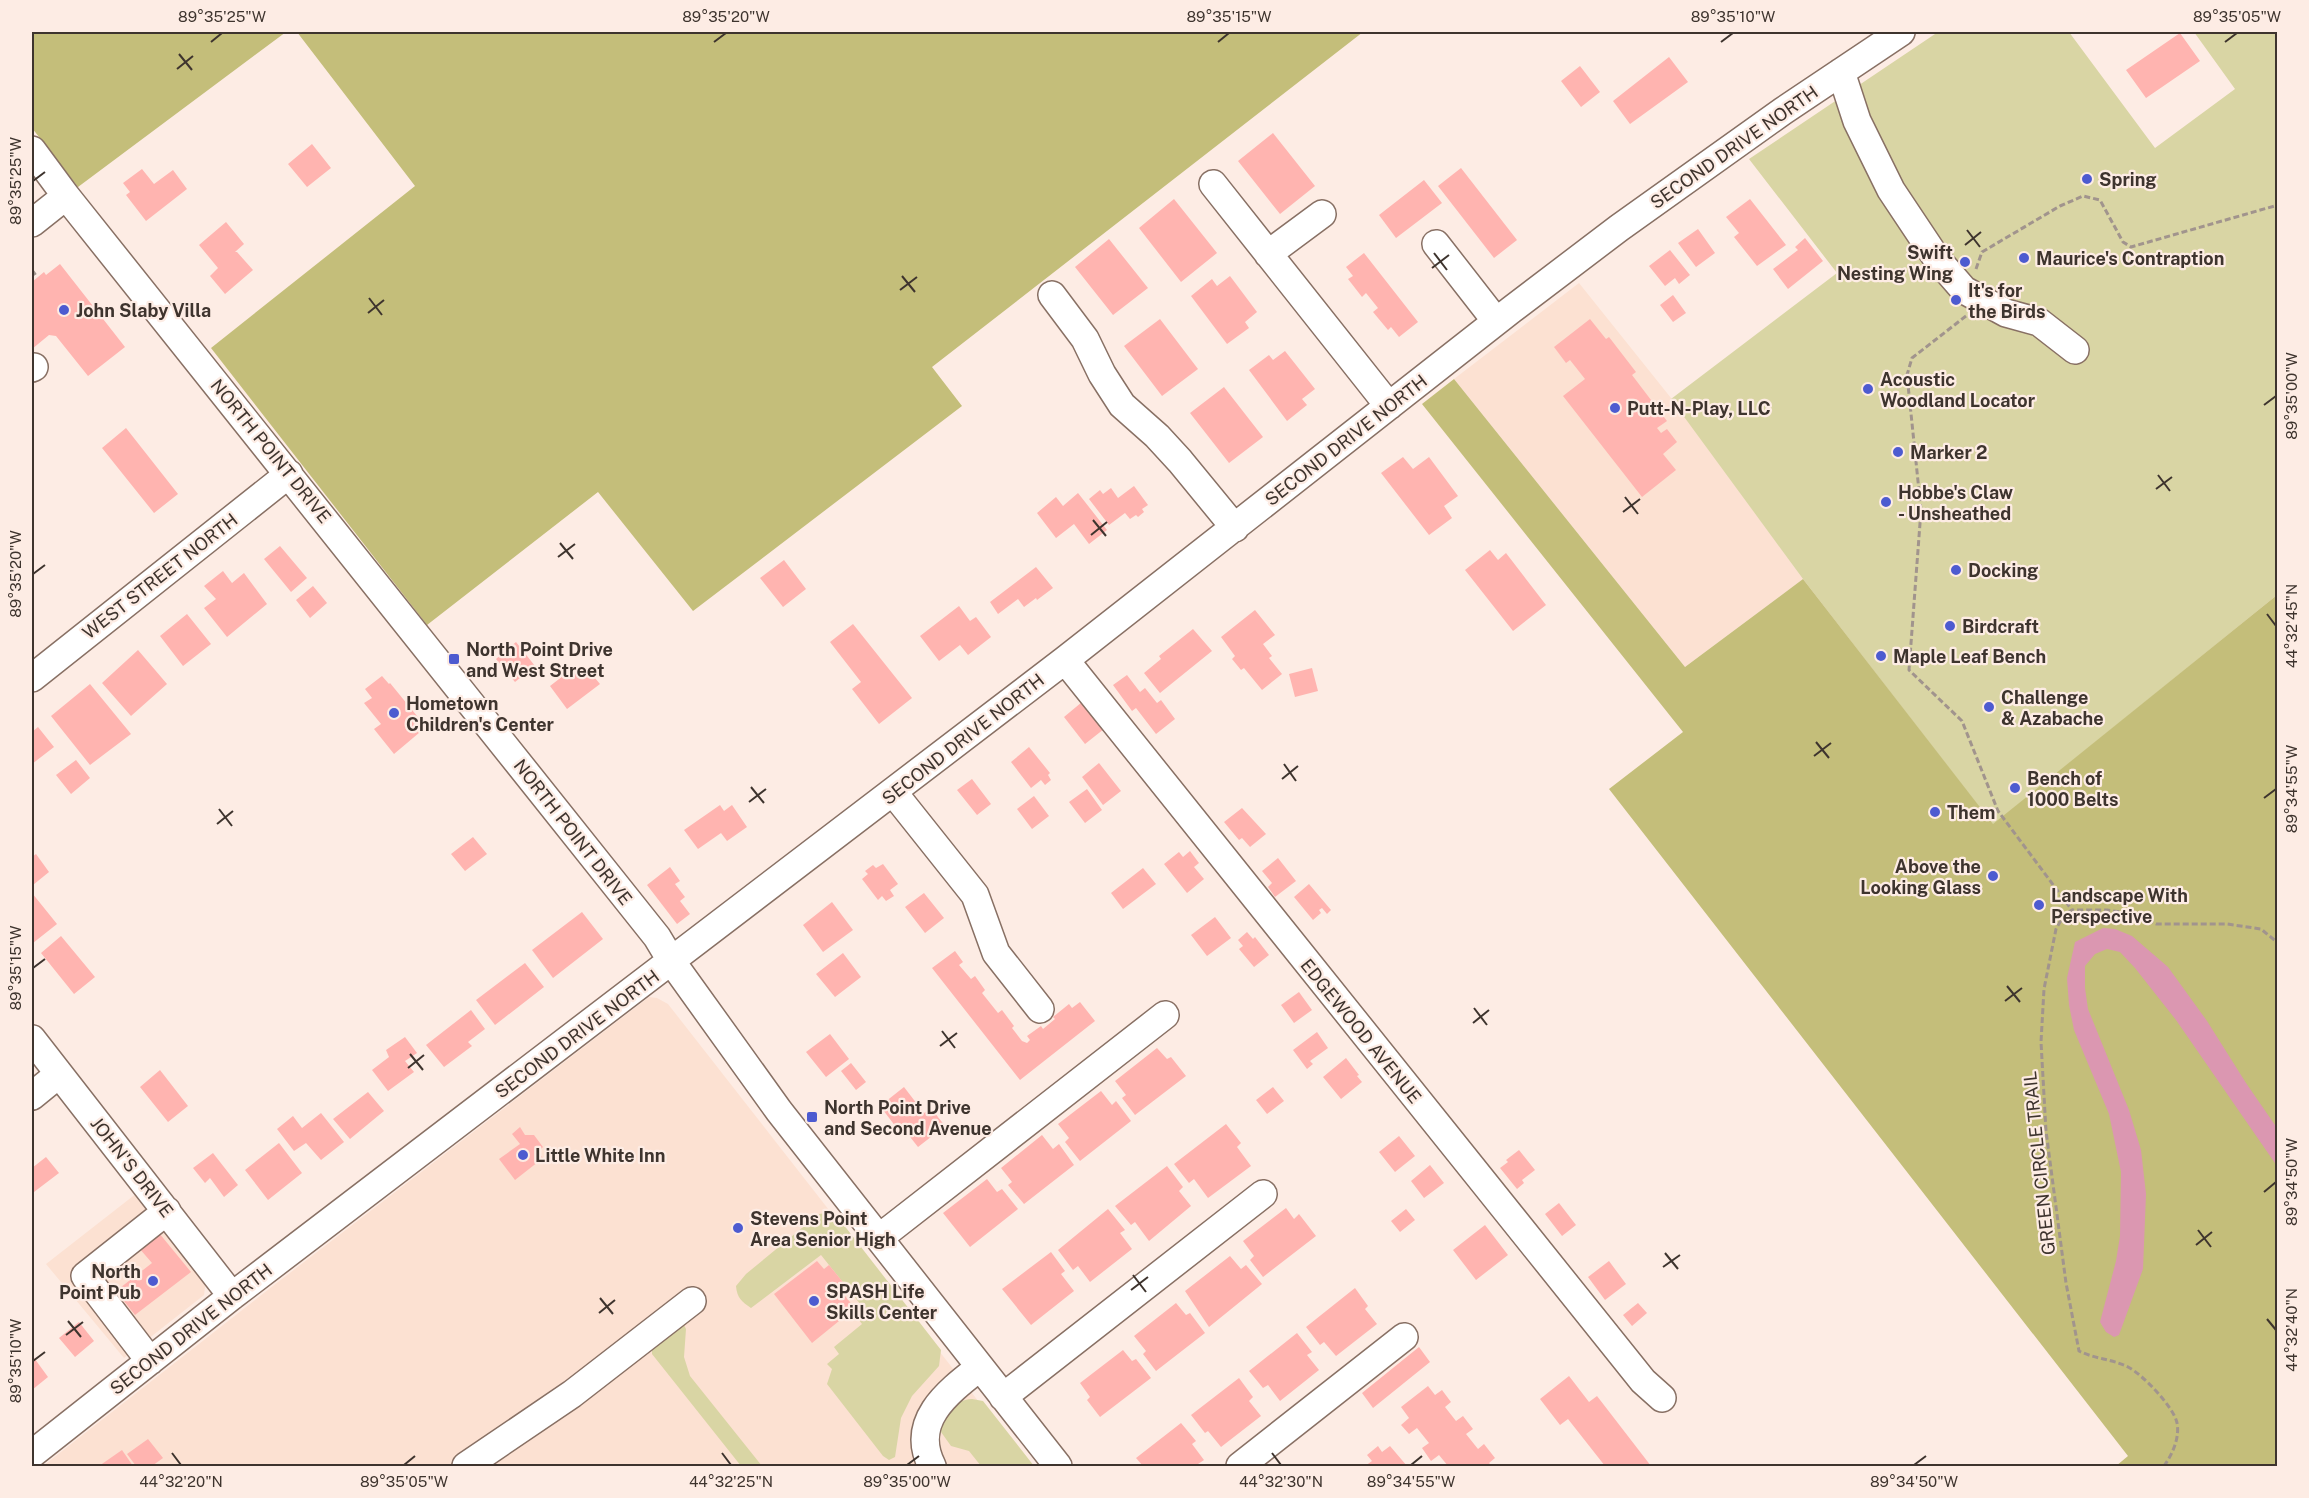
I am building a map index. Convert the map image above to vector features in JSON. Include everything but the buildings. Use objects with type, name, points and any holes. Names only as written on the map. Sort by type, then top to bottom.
[{"type":"street","name":"SECOND DRIVE NORTH","points":[[32,1454],[232,1296],[1065,660],[1619,228],[1900,32]]},
{"type":"street","points":[[1841,72],[1857,121],[1891,190],[1937,259],[1964,290],[2006,313],[2039,322],[2075,350]]},
{"type":"street","name":"NORTH POINT DRIVE","points":[[32,150],[66,196],[657,937],[672,962],[779,1111],[1058,1467]]},
{"type":"street","points":[[1213,184],[1389,406]]},
{"type":"street","points":[[32,223],[66,196]]},
{"type":"street","points":[[1268,254],[1322,214]]},
{"type":"street","points":[[1436,244],[1497,321]]},
{"type":"street","points":[[1052,295],[1085,339],[1102,374],[1122,405],[1157,436],[1180,461],[1235,528]]},
{"type":"street","name":"WEST STREET NORTH","points":[[32,678],[289,474]]},
{"type":"street","name":"EDGEWOOD AVENUE","points":[[1065,660],[1636,1372],[1662,1398]]},
{"type":"street","points":[[893,792],[975,895],[996,953],[1040,1010]]},
{"type":"street","points":[[879,1238],[1165,1015]]},
{"type":"street","name":"JOHN'S DRIVE","points":[[32,1039],[232,1296]]},
{"type":"street","points":[[32,1096],[59,1074]]},
{"type":"street","points":[[1003,1397],[1263,1194]]},
{"type":"street","points":[[150,1361],[85,1276],[167,1211]]},
{"type":"street","points":[[466,1467],[572,1394],[692,1301]]},
{"type":"street","points":[[1240,1467],[1404,1337]]},
{"type":"street","points":[[932,1467],[925,1443],[930,1417],[951,1390],[980,1367]]},
{"type":"path","points":[[2277,205],[2132,247],[2123,242],[2100,200],[2083,196],[2060,206],[1982,252],[1977,264],[1968,314],[1912,358],[1907,375],[1921,510],[1909,670],[1962,721],[1998,811],[2072,910],[2096,909],[2134,914],[2156,924],[2227,924],[2261,929],[2277,943]]},
{"type":"path","points":[[32,270],[37,277]]},
{"type":"path","name":"GREEN CIRCLE TRAIL","points":[[2072,910],[2064,915],[2056,929],[2044,989],[2041,1042],[2046,1131],[2066,1283],[2079,1351],[2092,1358],[2111,1361],[2129,1368],[2161,1397],[2177,1422],[2171,1456],[2164,1467]]},
{"type":"shaded area","points":[[32,32],[286,32],[78,187],[32,128]]},
{"type":"shaded area","points":[[297,32],[1363,32],[932,367],[962,406],[693,611],[598,492],[427,625],[211,348],[415,186]]},
{"type":"shaded area","points":[[1938,32],[2069,32],[2155,148],[2235,89],[2194,32],[2277,32],[2277,595],[1993,825],[1803,579],[1671,399],[1837,273],[1749,159]]},
{"type":"shaded area","points":[[1579,283],[1671,398],[1803,579],[1685,667],[1454,379]]},
{"type":"shaded area","points":[[1454,379],[1685,667],[1803,579],[1993,824],[2277,595],[2277,1466],[2116,1466],[2128,1456],[1609,789],[1683,732],[1422,404]]},
{"type":"shaded area","points":[[2103,928],[2115,929],[2132,936],[2168,967],[2207,1021],[2277,1128],[2277,1166],[2176,1020],[2135,968],[2120,952],[2107,949],[2095,954],[2085,966],[2088,1009],[2129,1110],[2141,1150],[2146,1194],[2143,1269],[2119,1335],[2114,1337],[2106,1332],[2100,1322],[2120,1236],[2121,1172],[2109,1114],[2074,1030],[2067,978],[2075,942]]},
{"type":"shaded area","name":"Stevens Point Area Senior High","points":[[649,997],[657,998],[668,1004],[1029,1466],[43,1466],[269,1289]]},
{"type":"shaded area","points":[[137,1193],[206,1280],[204,1295],[124,1358],[46,1264]]},
{"type":"shaded area","points":[[826,1213],[840,1220],[941,1350],[939,1366],[912,1396],[901,1418],[895,1457],[889,1460],[883,1456],[827,1384],[832,1369],[827,1364],[839,1354],[834,1347],[862,1324],[853,1312],[861,1305],[821,1255],[751,1308],[740,1299],[738,1294],[736,1286],[746,1274],[819,1214]]},
{"type":"shaded area","points":[[684,1325],[686,1329],[684,1357],[690,1376],[762,1466],[741,1466],[652,1354],[652,1348]]},
{"type":"shaded area","points":[[972,1399],[983,1401],[1034,1466],[981,1466],[969,1451],[951,1446],[941,1432],[944,1420],[954,1405]]},
{"type":"place","name":"Spring","points":[[2087,179]]},
{"type":"place","name":"Maurice's Contraption","points":[[2024,258]]},
{"type":"place","name":"Swift Nesting Wing","points":[[1965,262]]},
{"type":"place","name":"It's for the Birds","points":[[1956,300]]},
{"type":"place","name":"John Slaby Villa","points":[[64,310]]},
{"type":"place","name":"Acoustic Woodland Locator","points":[[1868,389]]},
{"type":"place","name":"Putt-N-Play, LLC","points":[[1615,408]]},
{"type":"place","name":"Marker 2","points":[[1898,452]]},
{"type":"place","name":"Hobbe's Claw - Unsheathed","points":[[1886,502]]},
{"type":"place","name":"Docking","points":[[1956,570]]},
{"type":"place","name":"Birdcraft","points":[[1950,626]]},
{"type":"place","name":"Maple Leaf Bench","points":[[1881,656]]},
{"type":"place","name":"North Point Drive and West Street","points":[[454,659]]},
{"type":"place","name":"Challenge & Azabache","points":[[1989,707]]},
{"type":"place","name":"Hometown Children's Center","points":[[394,713]]},
{"type":"place","name":"Bench of 1000 Belts","points":[[2015,788]]},
{"type":"place","name":"Them","points":[[1935,812]]},
{"type":"place","name":"Above the Looking Glass","points":[[1993,876]]},
{"type":"place","name":"Landscape With Perspective","points":[[2039,905]]},
{"type":"place","name":"North Point Drive and Second Avenue","points":[[812,1117]]},
{"type":"place","name":"Little White Inn","points":[[523,1155]]},
{"type":"place","name":"Stevens Point Area Senior High","points":[[738,1228]]},
{"type":"place","name":"North Point Pub","points":[[153,1281]]},
{"type":"place","name":"SPASH Life Skills Center","points":[[814,1301]]}]
